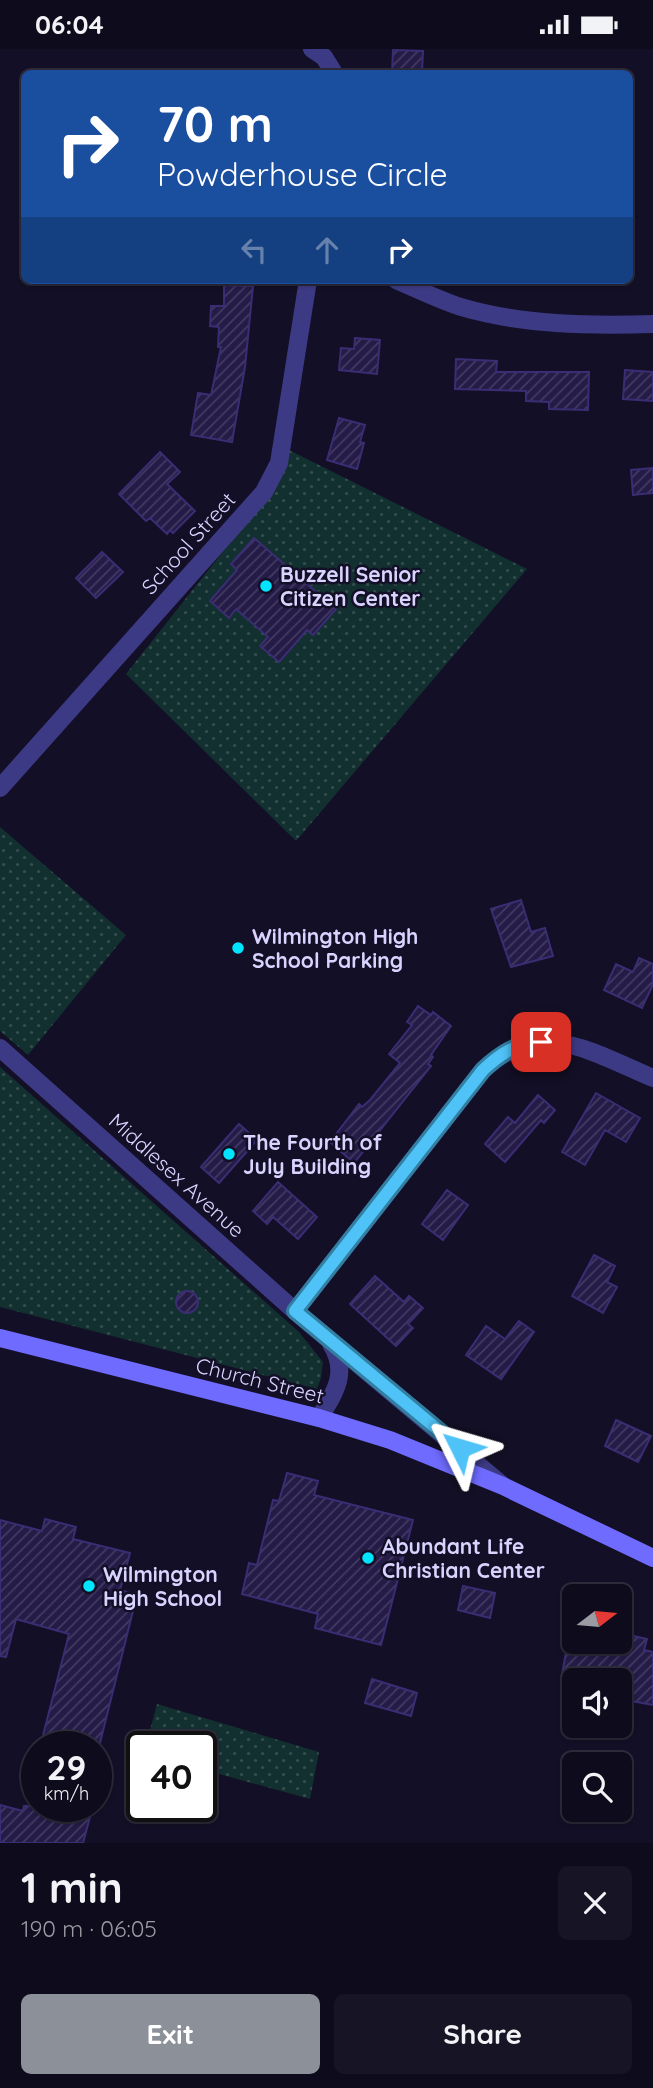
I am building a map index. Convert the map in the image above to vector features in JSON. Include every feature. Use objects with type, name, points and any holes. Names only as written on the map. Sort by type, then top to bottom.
[{"type":"main road","name":"Church Street","points":[[0,1338],[319,1418],[390,1440],[503,1486]]},
{"type":"main road","name":"Middlesex Avenue","points":[[503,1486],[653,1559]]},
{"type":"street","points":[[312,49],[324,57],[332,70]]},
{"type":"street","name":"School Street","points":[[0,788],[264,492],[274,477],[279,463],[307,284]]},
{"type":"street","points":[[406,284],[459,306],[503,317],[576,323],[653,324]]},
{"type":"street","points":[[295,1311],[483,1070],[502,1053],[529,1043],[561,1043],[587,1050],[653,1078]]},
{"type":"street","name":"Middlesex Avenue","points":[[0,1048],[295,1311],[503,1486]]},
{"type":"street","name":"Middlesex Avenue","points":[[319,1418],[335,1393],[340,1377],[339,1361],[325,1335]]},
{"type":"green space","points":[[289,450],[527,569],[296,841],[126,674],[278,482]]},
{"type":"green space","points":[[0,827],[126,935],[28,1055],[0,1031]]},
{"type":"green space","points":[[0,1067],[299,1332],[323,1362],[317,1389],[0,1307]]},
{"type":"green space","points":[[157,1704],[319,1752],[310,1799],[217,1773],[217,1731],[150,1731]]},
{"type":"building","points":[[393,50],[423,51],[422,70],[392,70]]},
{"type":"building","points":[[224,285],[253,286],[245,367],[232,442],[191,435],[198,393],[211,395],[221,347],[218,347],[219,327],[210,326],[211,306],[224,306]]},
{"type":"building","points":[[355,338],[380,340],[377,374],[339,370],[341,348],[354,349]]},
{"type":"building","points":[[456,359],[497,361],[496,372],[589,372],[588,410],[549,409],[549,402],[526,401],[526,391],[455,389]]},
{"type":"building","points":[[625,370],[653,372],[653,401],[623,399]]},
{"type":"building","points":[[339,418],[365,425],[360,442],[364,443],[357,469],[327,460]]},
{"type":"building","points":[[160,452],[180,472],[167,484],[195,511],[173,533],[170,530],[167,534],[150,518],[146,521],[119,494]]},
{"type":"building","points":[[653,468],[653,493],[633,495],[631,470]]},
{"type":"building","name":"Buzzell Senior Citizen Center","points":[[254,538],[336,609],[313,635],[307,630],[279,662],[260,646],[268,637],[236,609],[229,618],[210,601],[237,570],[231,564]]},
{"type":"building","points":[[102,552],[123,572],[96,598],[76,578]]},
{"type":"building","points":[[521,900],[531,932],[545,928],[553,956],[511,967],[491,909]]},
{"type":"building","points":[[639,958],[653,964],[653,984],[642,1008],[604,990],[616,964],[633,972]]},
{"type":"building","points":[[418,1006],[431,1015],[433,1012],[451,1026],[431,1055],[433,1057],[428,1064],[431,1066],[354,1163],[330,1142],[359,1104],[362,1107],[370,1100],[400,1063],[389,1054],[412,1025],[407,1022]]},
{"type":"building","points":[[596,1093],[640,1118],[626,1142],[605,1130],[585,1165],[562,1152]]},
{"type":"building","points":[[538,1095],[555,1110],[544,1123],[541,1120],[505,1162],[485,1144],[508,1117],[515,1123]]},
{"type":"building","name":"The Fourth of July Building","points":[[239,1124],[257,1140],[219,1183],[201,1167]]},
{"type":"building","points":[[278,1182],[317,1217],[298,1239],[273,1217],[267,1224],[253,1211]]},
{"type":"building","points":[[447,1190],[468,1205],[443,1240],[422,1224]]},
{"type":"building","points":[[594,1255],[615,1266],[607,1282],[617,1287],[603,1313],[572,1296]]},
{"type":"building","points":[[375,1276],[404,1302],[409,1296],[423,1308],[408,1324],[413,1328],[396,1346],[350,1304]]},
{"type":"building","points":[[187,1291],[195,1294],[198,1302],[195,1310],[187,1313],[179,1310],[176,1302],[179,1294]]},
{"type":"building","points":[[519,1321],[534,1332],[501,1379],[466,1355],[486,1326],[505,1339]]},
{"type":"building","points":[[616,1420],[651,1436],[638,1462],[605,1446]]},
{"type":"building","name":"Abundant Life Christian Center","points":[[287,1473],[318,1481],[314,1495],[413,1520],[381,1645],[315,1628],[318,1614],[242,1594],[249,1563],[257,1565],[273,1500],[279,1501]]},
{"type":"building","points":[[45,1519],[76,1527],[73,1539],[130,1553],[120,1590],[137,1595],[103,1731],[44,1731],[69,1634],[16,1619],[6,1657],[0,1656],[0,1520],[42,1531]]},
{"type":"building","points":[[463,1586],[495,1593],[490,1618],[458,1610]]},
{"type":"building","points":[[632,1636],[647,1639],[644,1650],[653,1652],[653,1705],[632,1701],[632,1668],[563,1668],[566,1654],[632,1654]]},
{"type":"building","points":[[372,1679],[417,1693],[411,1716],[365,1703]]},
{"type":"building","points":[[0,1805],[21,1810],[21,1822],[89,1822],[83,1843],[0,1843]]},
{"type":"place","name":"Buzzell Senior Citizen Center","points":[[266,586]]},
{"type":"place","name":"Wilmington High School Parking","points":[[238,948]]},
{"type":"place","name":"The Fourth of July Building","points":[[229,1154]]},
{"type":"place","name":"Abundant Life Christian Center","points":[[368,1558]]},
{"type":"place","name":"Wilmington High School","points":[[89,1586]]},
{"type":"route","points":[[460,1448],[295,1311],[483,1070],[510,1049],[541,1042]]}]
